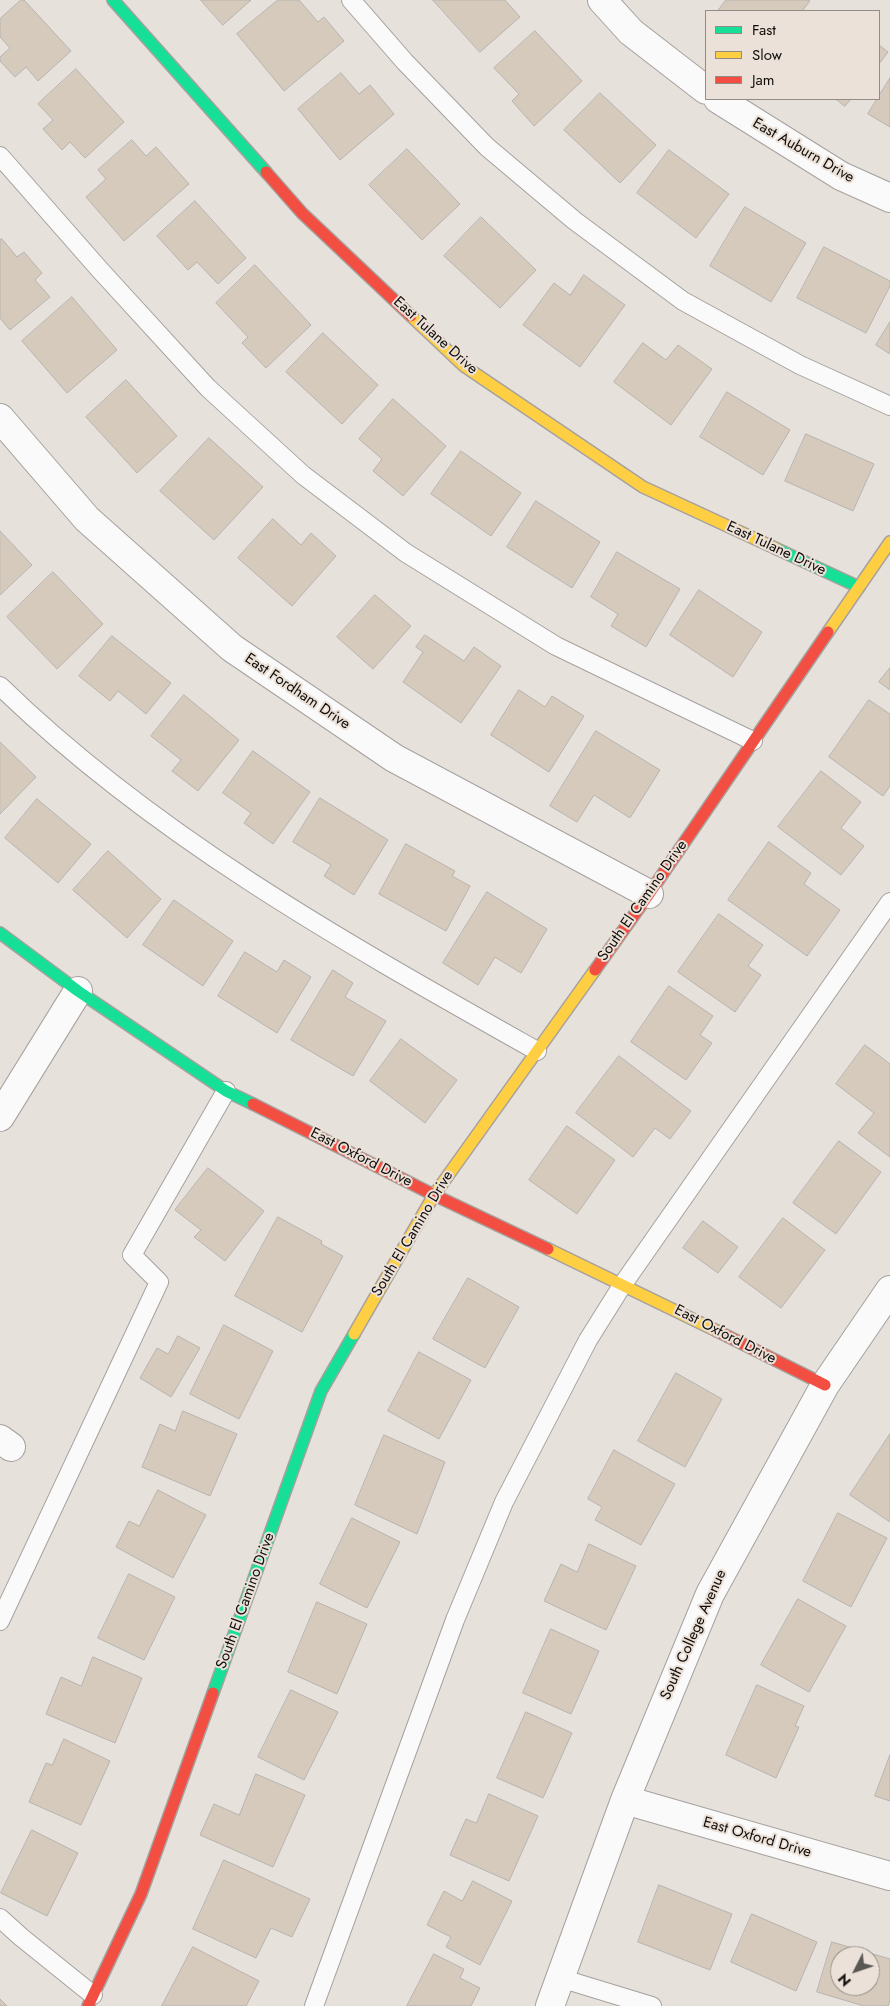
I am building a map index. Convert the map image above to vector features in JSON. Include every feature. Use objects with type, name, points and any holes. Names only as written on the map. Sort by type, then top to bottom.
[{"type":"street","name":"East Tulane Drive","points":[[113,0],[302,213],[464,366],[643,487],[859,587]]},
{"type":"street","points":[[602,0],[630,32],[705,89]]},
{"type":"street","name":"East Auburn Drive","points":[[720,100],[841,176],[890,198]]},
{"type":"street","name":"East Fordham Drive","points":[[0,418],[86,519],[232,648],[394,758],[649,894]]},
{"type":"street","name":"South El Camino Drive","points":[[90,2000],[140,1894],[321,1391],[434,1195],[649,894],[890,542]]},
{"type":"street","name":"East Oxford Drive","points":[[0,933],[78,991],[226,1091],[434,1195],[624,1284],[825,1385]]},
{"type":"street","points":[[0,1117],[78,991]]},
{"type":"street","name":"South College Avenue","points":[[550,2006],[625,1800],[710,1594],[825,1385],[890,1290]]},
{"type":"street","name":"East Oxford Drive","points":[[625,1800],[890,1876]]},
{"type":"lane","points":[[351,0],[405,62],[486,147],[575,221],[683,301],[800,365],[890,406]]},
{"type":"lane","points":[[0,156],[100,270],[208,388],[303,475],[406,553],[556,646],[754,741]]},
{"type":"lane","points":[[0,686],[110,782],[215,859],[328,931],[427,990],[537,1050]]},
{"type":"lane","points":[[314,2006],[456,1620],[504,1502],[588,1340],[624,1284],[890,902]]},
{"type":"lane","points":[[0,1621],[159,1282],[132,1255],[226,1091]]},
{"type":"lane","points":[[0,1918],[90,2000]]},
{"type":"lane","points":[[560,1978],[652,2006]]},
{"type":"building","points":[[21,0],[24,0],[71,51],[38,81],[26,67],[15,77],[0,61],[0,57],[10,48],[0,37],[0,19]]},
{"type":"building","points":[[201,0],[251,0],[223,25]]},
{"type":"building","points":[[278,0],[299,0],[318,22],[324,17],[344,41],[284,91],[237,34]]},
{"type":"building","points":[[433,0],[505,0],[520,17],[480,52]]},
{"type":"building","points":[[726,0],[810,1],[803,10],[719,10]]},
{"type":"building","points":[[535,31],[582,81],[534,126],[512,101],[519,94],[494,68]]},
{"type":"building","points":[[880,46],[888,52],[880,63]]},
{"type":"building","points":[[76,69],[124,122],[85,158],[70,142],[62,150],[43,129],[53,120],[38,104]]},
{"type":"building","points":[[341,73],[359,94],[370,85],[394,114],[340,160],[298,109]]},
{"type":"building","points":[[890,78],[890,127],[868,114],[877,100],[880,100],[880,94]]},
{"type":"building","points":[[600,93],[656,145],[620,183],[564,130]]},
{"type":"building","points":[[837,100],[850,100],[845,106]]},
{"type":"building","points":[[132,140],[146,156],[156,147],[189,184],[124,241],[86,197],[106,179],[98,170]]},
{"type":"building","points":[[407,149],[460,204],[422,240],[369,185]]},
{"type":"building","points":[[669,150],[729,194],[696,238],[637,193]]},
{"type":"building","points":[[195,201],[246,258],[218,284],[197,262],[188,270],[157,236]]},
{"type":"building","points":[[745,207],[806,243],[771,302],[710,266]]},
{"type":"building","points":[[481,217],[536,270],[500,308],[444,256]]},
{"type":"building","points":[[2,239],[17,257],[24,252],[42,273],[35,280],[50,297],[10,330],[0,318],[0,240]]},
{"type":"building","points":[[824,247],[890,281],[890,286],[866,333],[797,298]]},
{"type":"building","points":[[255,265],[311,325],[266,368],[242,343],[248,337],[216,303]]},
{"type":"building","points":[[584,275],[625,305],[580,367],[523,325],[554,283],[570,295]]},
{"type":"building","points":[[72,297],[117,350],[67,393],[22,341]]},
{"type":"building","points":[[890,322],[890,354],[876,345]]},
{"type":"building","points":[[323,333],[378,385],[342,424],[286,372]]},
{"type":"building","points":[[643,343],[666,360],[678,345],[712,369],[671,425],[614,382]]},
{"type":"building","points":[[126,380],[177,436],[137,473],[86,417]]},
{"type":"building","points":[[727,392],[790,430],[763,475],[700,437]]},
{"type":"building","points":[[393,399],[446,446],[403,496],[373,471],[382,459],[359,439]]},
{"type":"building","points":[[806,434],[874,464],[853,511],[785,481]]},
{"type":"building","points":[[209,438],[263,487],[214,540],[160,491]]},
{"type":"building","points":[[461,451],[521,493],[491,536],[431,494]]},
{"type":"building","points":[[536,501],[600,542],[572,588],[507,547]]},
{"type":"building","points":[[273,519],[301,545],[311,533],[336,556],[292,606],[238,558]]},
{"type":"building","points":[[0,531],[32,565],[0,595]]},
{"type":"building","points":[[617,552],[680,589],[646,647],[611,626],[618,614],[591,597]]},
{"type":"building","points":[[53,572],[103,624],[57,669],[7,617]]},
{"type":"building","points":[[699,590],[762,632],[733,677],[670,635]]},
{"type":"building","points":[[375,595],[411,626],[373,669],[337,637]]},
{"type":"building","points":[[425,635],[464,661],[474,647],[501,666],[461,723],[403,682],[423,652],[416,647]]},
{"type":"building","points":[[112,636],[171,683],[146,714],[118,691],[110,701],[79,676]]},
{"type":"building","points":[[890,668],[890,690],[879,682]]},
{"type":"building","points":[[519,690],[545,707],[552,696],[584,716],[549,772],[491,735]]},
{"type":"building","points":[[184,695],[239,740],[198,791],[172,771],[181,760],[151,736]]},
{"type":"building","points":[[869,700],[890,714],[890,786],[883,796],[829,757]]},
{"type":"building","points":[[596,731],[660,770],[630,818],[594,795],[577,822],[550,806]]},
{"type":"building","points":[[0,742],[36,777],[0,814]]},
{"type":"building","points":[[253,751],[310,792],[273,844],[244,823],[251,813],[223,793]]},
{"type":"building","points":[[821,771],[861,802],[841,828],[864,846],[841,875],[778,827]]},
{"type":"building","points":[[320,798],[388,840],[354,895],[324,876],[331,865],[293,842]]},
{"type":"building","points":[[37,799],[91,844],[58,883],[5,838]]},
{"type":"building","points":[[769,842],[811,873],[804,884],[840,910],[807,956],[728,900]]},
{"type":"building","points":[[406,844],[455,871],[452,876],[470,886],[446,931],[379,894]]},
{"type":"building","points":[[108,851],[161,899],[127,938],[73,890]]},
{"type":"building","points":[[487,892],[547,929],[521,973],[495,957],[478,985],[443,963]]},
{"type":"building","points":[[174,900],[233,941],[203,986],[143,945]]},
{"type":"building","points":[[719,914],[763,945],[748,966],[761,975],[735,1012],[678,972]]},
{"type":"building","points":[[245,952],[277,972],[284,960],[311,977],[277,1033],[218,996]]},
{"type":"building","points":[[333,970],[353,983],[345,997],[386,1021],[353,1076],[291,1040]]},
{"type":"building","points":[[669,986],[713,1016],[700,1035],[712,1043],[686,1080],[631,1042]]},
{"type":"building","points":[[401,1039],[457,1080],[425,1123],[370,1081]]},
{"type":"building","points":[[865,1045],[890,1064],[890,1157],[858,1133],[874,1113],[836,1084]]},
{"type":"building","points":[[619,1056],[691,1111],[670,1139],[655,1128],[633,1157],[576,1113]]},
{"type":"building","points":[[567,1126],[615,1160],[577,1214],[529,1180]]},
{"type":"building","points":[[839,1141],[881,1172],[836,1234],[793,1203]]},
{"type":"building","points":[[208,1168],[264,1211],[225,1261],[194,1237],[201,1230],[175,1210]]},
{"type":"building","points":[[278,1217],[322,1241],[321,1244],[343,1256],[302,1332],[235,1296]]},
{"type":"building","points":[[783,1218],[825,1250],[781,1308],[739,1277]]},
{"type":"building","points":[[703,1221],[738,1247],[718,1273],[683,1248]]},
{"type":"building","points":[[468,1278],[519,1307],[485,1368],[433,1339]]},
{"type":"building","points":[[224,1325],[273,1351],[239,1419],[190,1394]]},
{"type":"building","points":[[178,1336],[200,1348],[171,1397],[140,1378],[157,1348],[168,1354]]},
{"type":"building","points":[[419,1352],[471,1380],[439,1439],[388,1411]]},
{"type":"building","points":[[676,1373],[722,1399],[685,1467],[638,1441]]},
{"type":"building","points":[[183,1411],[237,1434],[210,1496],[142,1467],[160,1424],[175,1431]]},
{"type":"building","points":[[890,1434],[890,1522],[850,1495]]},
{"type":"building","points":[[384,1435],[445,1462],[417,1534],[355,1505]]},
{"type":"building","points":[[614,1450],[675,1484],[641,1545],[595,1520],[602,1507],[588,1499]]},
{"type":"building","points":[[158,1490],[206,1515],[173,1578],[116,1547],[129,1521],[139,1526]]},
{"type":"building","points":[[838,1513],[887,1538],[851,1607],[803,1581]]},
{"type":"building","points":[[352,1518],[400,1542],[367,1608],[320,1584]]},
{"type":"building","points":[[589,1544],[636,1566],[606,1630],[544,1601],[561,1564],[577,1572]]},
{"type":"building","points":[[129,1574],[175,1597],[144,1660],[98,1638]]},
{"type":"building","points":[[798,1599],[846,1626],[809,1692],[761,1665]]},
{"type":"building","points":[[317,1602],[367,1624],[337,1694],[288,1672]]},
{"type":"building","points":[[551,1629],[599,1651],[571,1714],[523,1693]]},
{"type":"building","points":[[93,1657],[142,1678],[115,1743],[46,1714],[61,1677],[81,1686]]},
{"type":"building","points":[[757,1685],[804,1706],[795,1726],[799,1727],[776,1778],[726,1755]]},
{"type":"building","points":[[291,1690],[338,1712],[304,1780],[258,1757]]},
{"type":"building","points":[[526,1712],[572,1733],[543,1798],[497,1778]]},
{"type":"building","points":[[64,1739],[110,1761],[81,1825],[29,1802],[46,1763],[52,1765]]},
{"type":"building","points":[[890,1755],[890,1801],[875,1796]]},
{"type":"building","points":[[256,1774],[305,1795],[273,1867],[200,1835],[214,1804],[239,1815]]},
{"type":"building","points":[[489,1794],[538,1816],[509,1881],[450,1855],[466,1819],[476,1823]]},
{"type":"building","points":[[32,1830],[78,1853],[47,1916],[1,1893]]},
{"type":"building","points":[[224,1860],[310,1899],[292,1937],[271,1928],[256,1958],[193,1929]]},
{"type":"building","points":[[473,1881],[512,1901],[480,1965],[446,1947],[451,1937],[427,1925],[444,1891],[462,1901]]},
{"type":"building","points":[[659,1885],[732,1914],[710,1970],[638,1942]]},
{"type":"building","points":[[752,1914],[817,1942],[796,1991],[731,1962]]},
{"type":"building","points":[[832,1942],[846,1946],[831,1946]]},
{"type":"building","points":[[193,1947],[259,1981],[246,2006],[162,2006]]},
{"type":"building","points":[[830,1949],[830,1996],[817,1992]]},
{"type":"building","points":[[434,1954],[464,1969],[460,1978],[480,1988],[471,2006],[407,2006]]},
{"type":"building","points":[[880,1956],[890,1959],[890,2000],[888,2006],[864,2006],[830,1996],[880,1996]]},
{"type":"building","points":[[0,1999],[7,2006],[0,2006]]},
{"type":"traffic: fast","points":[[113,0],[266,172]]},
{"type":"traffic: fast","points":[[777,549],[859,587]]},
{"type":"traffic: fast","points":[[0,933],[78,991],[226,1091],[253,1104]]},
{"type":"traffic: fast","points":[[213,1693],[321,1391],[354,1334]]},
{"type":"traffic: slow","points":[[411,316],[464,366],[643,487],[777,549]]},
{"type":"traffic: slow","points":[[828,632],[890,542]]},
{"type":"traffic: slow","points":[[354,1334],[434,1195],[595,970]]},
{"type":"traffic: slow","points":[[548,1249],[717,1331]]},
{"type":"traffic: jam","points":[[266,172],[302,213],[411,316]]},
{"type":"traffic: jam","points":[[595,970],[828,632]]},
{"type":"traffic: jam","points":[[253,1104],[434,1195],[548,1249]]},
{"type":"traffic: jam","points":[[717,1331],[825,1385]]},
{"type":"traffic: jam","points":[[88,2006],[141,1894],[213,1693]]}]
